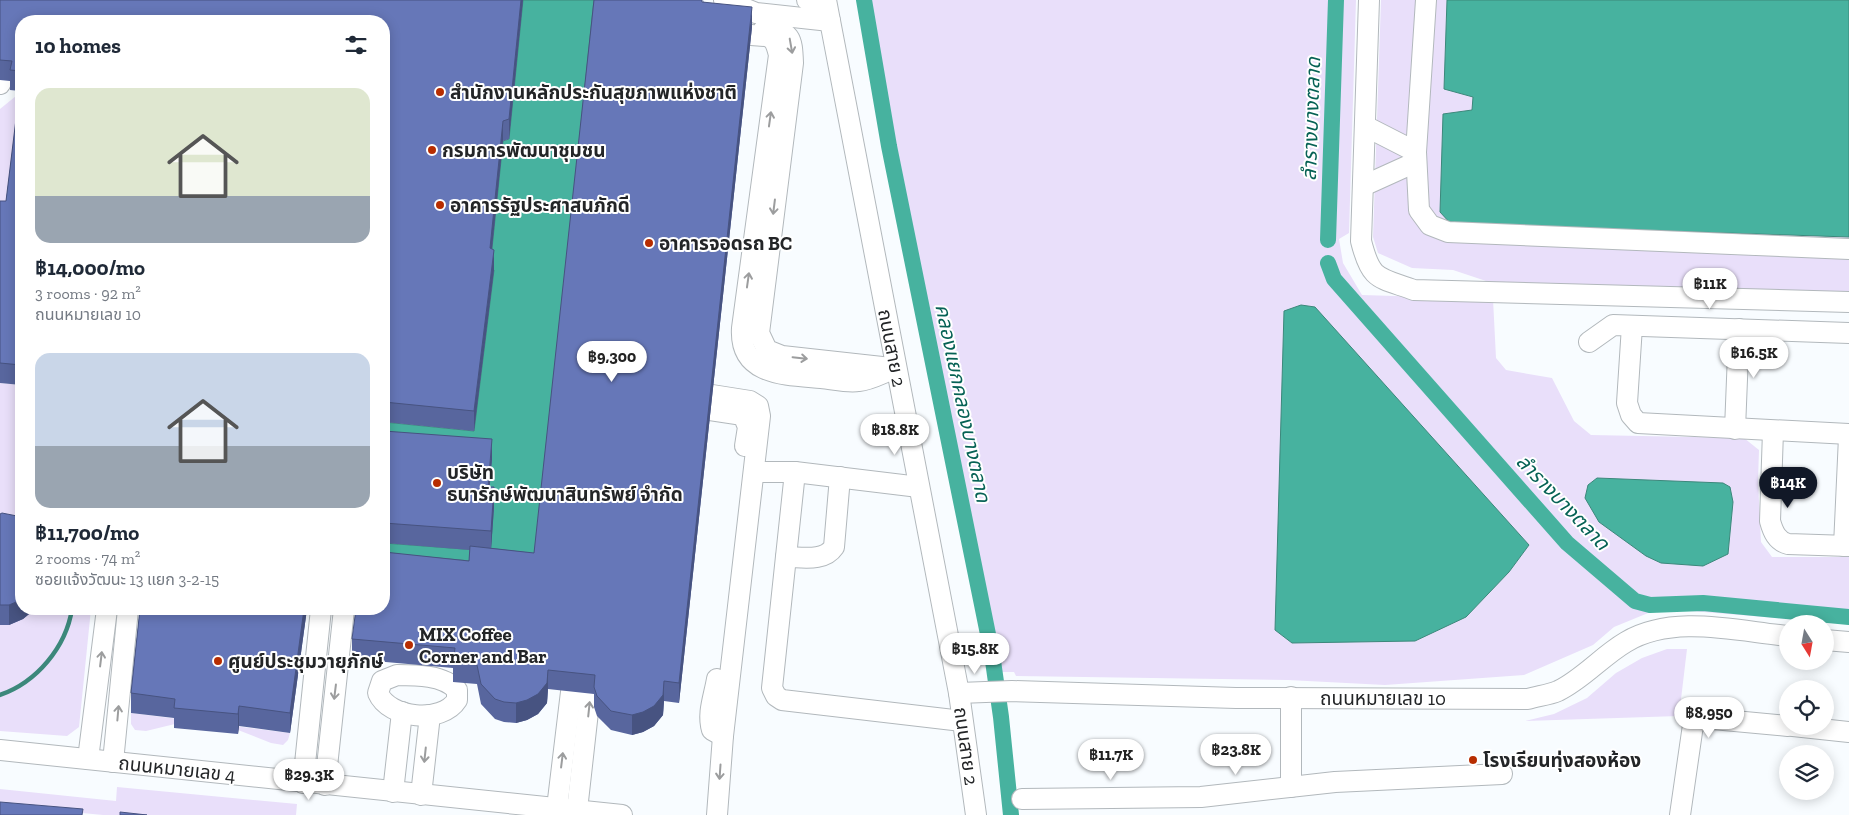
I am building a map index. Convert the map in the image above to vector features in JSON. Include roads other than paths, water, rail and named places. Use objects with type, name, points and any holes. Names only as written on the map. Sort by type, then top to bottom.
[{"type":"street","name":"ถนนสาย 2","points":[[820,0],[830,21],[959,693],[976,815]]},
{"type":"street","points":[[1369,0],[1361,241],[1366,264],[1378,277],[1414,290],[1849,302]]},
{"type":"street","points":[[1426,0],[1416,157],[1419,210],[1430,225],[1448,232],[1849,249]]},
{"type":"street","points":[[725,1],[756,13],[830,21]]},
{"type":"street","points":[[763,358],[745,351],[741,341],[779,55],[775,41],[770,36],[752,31],[774,30],[788,35],[792,41],[793,63],[759,324],[763,358],[774,374],[859,381],[896,368]]},
{"type":"street","points":[[1365,126],[1416,157]]},
{"type":"street","points":[[1363,186],[1416,157]]},
{"type":"street","points":[[1589,342],[1613,325],[1849,333]]},
{"type":"street","points":[[1632,326],[1627,403],[1630,412],[1636,420],[1644,424],[1773,431],[1849,436],[1847,546],[1788,544],[1781,542],[1773,532],[1770,521],[1773,431]]},
{"type":"street","points":[[1735,429],[1738,329]]},
{"type":"street","points":[[717,815],[723,736],[760,416],[758,406],[750,401],[711,403],[743,415],[748,427],[714,700],[708,717],[712,730],[723,736]]},
{"type":"street","points":[[754,472],[796,472],[919,487]]},
{"type":"street","points":[[796,472],[772,688],[776,696],[782,700],[962,721]]},
{"type":"street","points":[[786,557],[823,557],[831,552],[834,547],[840,477]]},
{"type":"street","points":[[88,759],[106,615]]},
{"type":"street","points":[[113,762],[127,615]]},
{"type":"street","points":[[303,783],[320,615]]},
{"type":"street","points":[[325,784],[343,615]]},
{"type":"street","name":"ถนนหมายเลข 10","points":[[959,693],[1528,699],[1557,691],[1581,676],[1626,642],[1662,627],[1684,627],[1779,635]]},
{"type":"street","points":[[1834,641],[1849,642]]},
{"type":"street","points":[[403,675],[435,678],[454,687],[458,695],[454,705],[446,711],[430,715],[402,712],[387,706],[378,693],[379,686],[388,678],[403,675]]},
{"type":"street","points":[[557,808],[570,692]]},
{"type":"street","points":[[577,810],[590,694]]},
{"type":"street","points":[[1283,788],[1291,697]]},
{"type":"street","points":[[393,792],[402,712]]},
{"type":"street","points":[[421,794],[430,715]]},
{"type":"street","points":[[1680,815],[1693,725],[1702,719],[1713,719],[1779,725]]},
{"type":"street","points":[[1834,730],[1849,732]]},
{"type":"street","name":"ถนนหมายเลข 4","points":[[0,750],[622,815]]},
{"type":"street","points":[[1022,799],[1202,806],[1283,788],[1335,782],[1502,774]]},
{"type":"waterway","name":"คลองแยกคลองบางตลาด","points":[[864,0],[889,146],[992,654],[1001,717],[1011,815]]},
{"type":"waterway","name":"ลำรางบางตลาด","points":[[1328,240],[1336,0]]},
{"type":"waterway","name":"ลำรางบางตลาด","points":[[1328,263],[1334,279],[1567,543],[1635,601],[1650,605],[1703,603],[1849,617]]},
{"type":"waterway","points":[[0,695],[26,681],[48,661],[63,637],[71,615]]},
{"type":"place","name":"สำนักงานหลักประกันสุขภาพแห่งชาติ","points":[[440,92]]},
{"type":"place","name":"กรมการพัฒนาชุมชน","points":[[432,150]]},
{"type":"place","name":"อาคารรัฐประศาสนภักดี","points":[[440,205]]},
{"type":"place","name":"อาคารจอดรถ BC","points":[[649,243]]},
{"type":"place","name":"บริษัท ธนารักษ์พัฒนาสินทรัพย์ จำกัด","points":[[437,483]]},
{"type":"place","name":"MIX Coffee Corner and Bar","points":[[409,645]]},
{"type":"place","name":"ศูนย์ประชุมวายุภักษ์","points":[[218,661]]},
{"type":"place","name":"โรงเรียนทุ่งสองห้อง","points":[[1473,760]]}]
